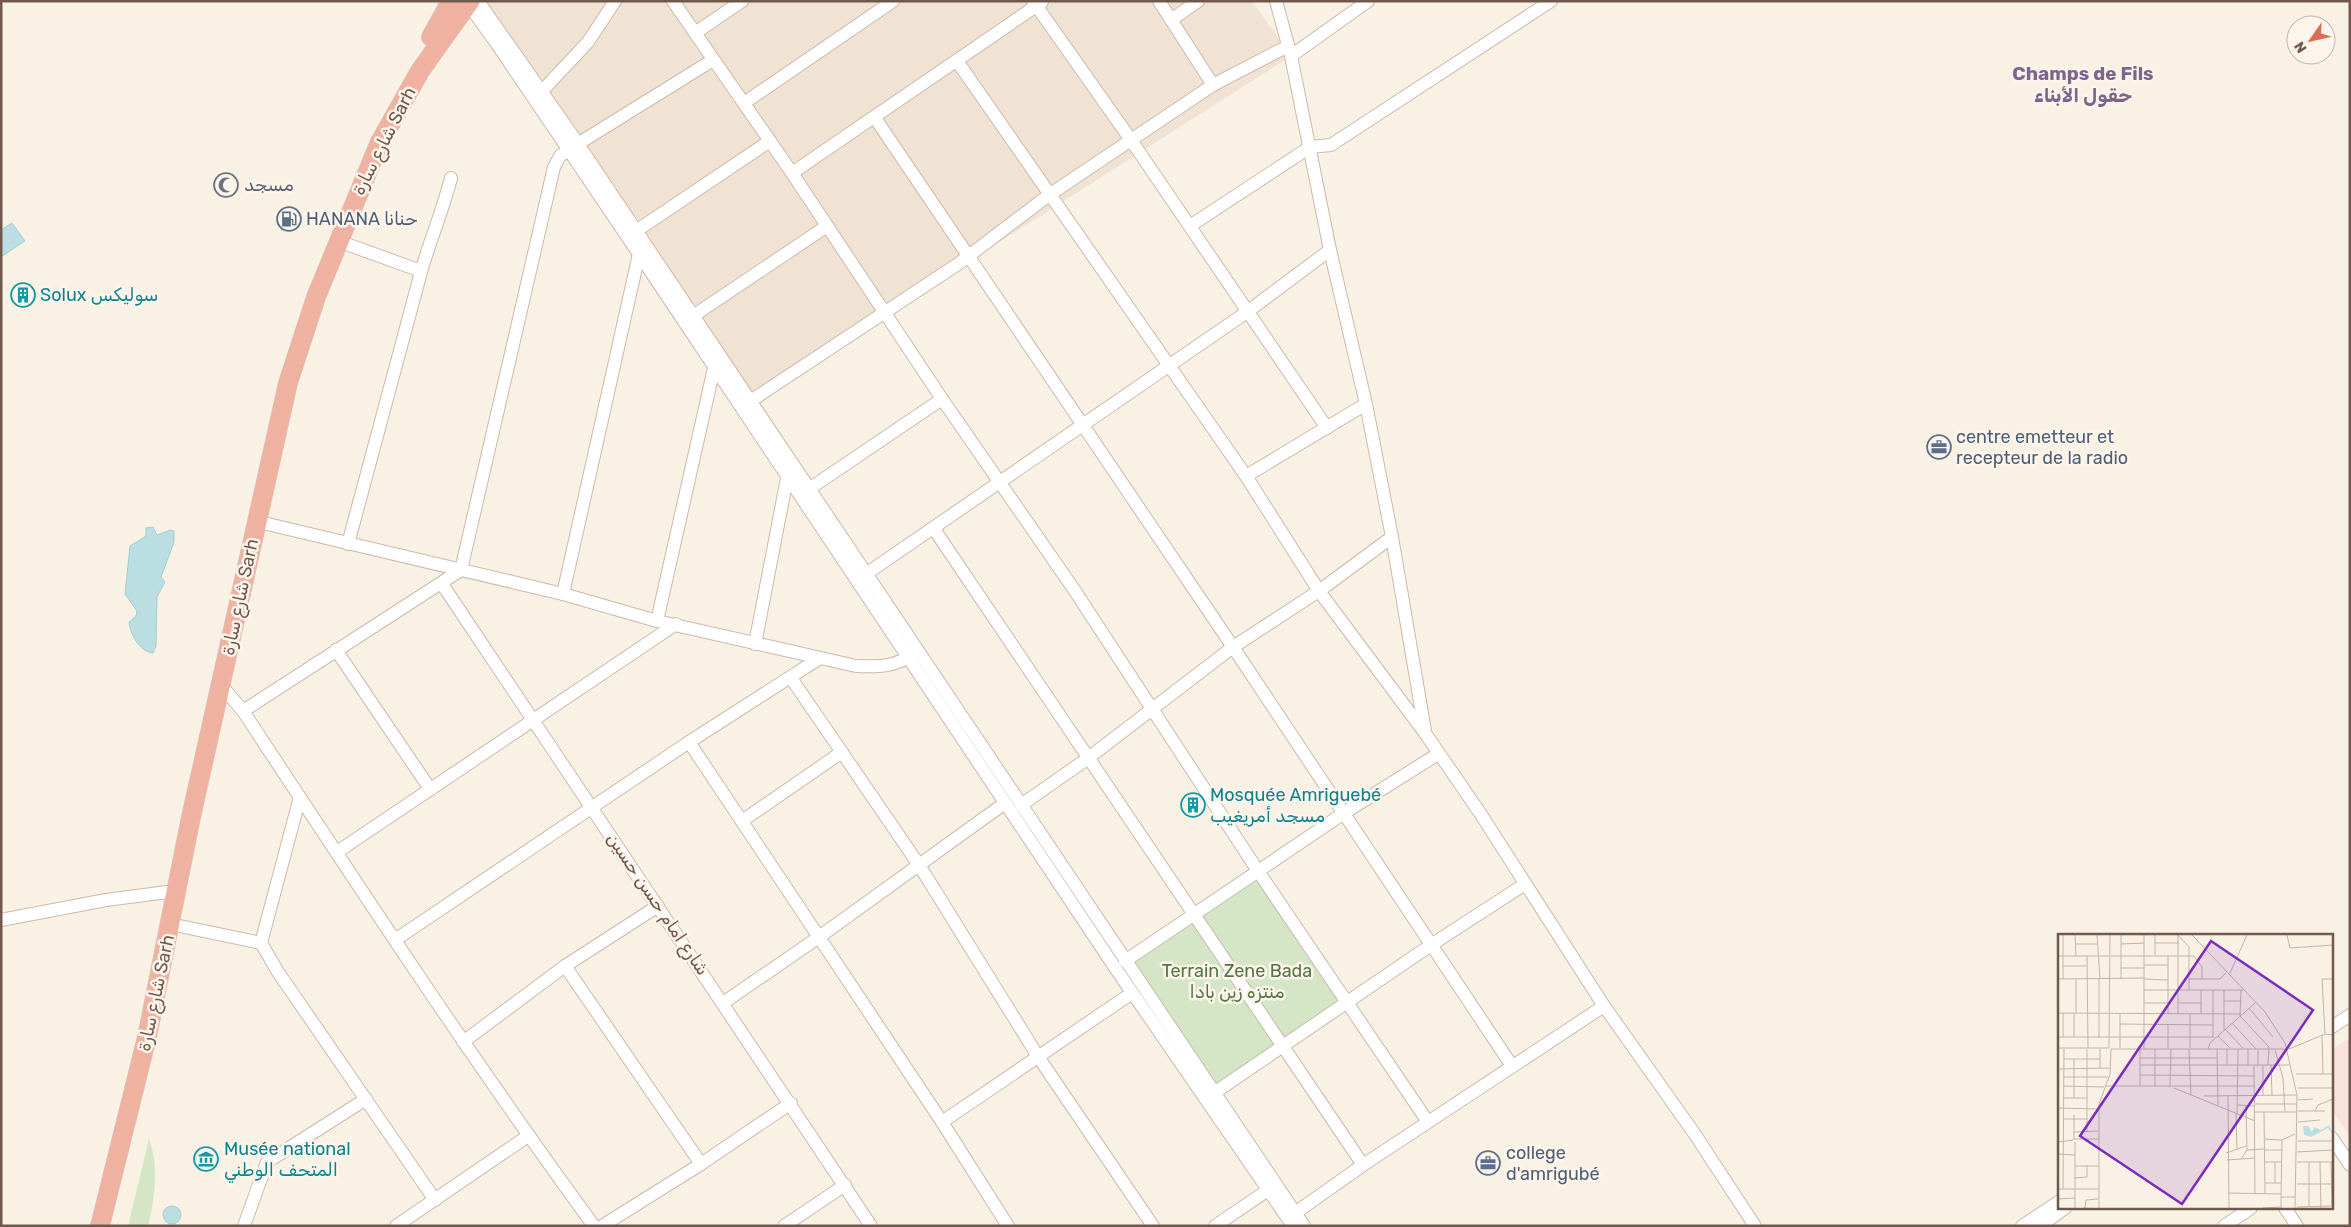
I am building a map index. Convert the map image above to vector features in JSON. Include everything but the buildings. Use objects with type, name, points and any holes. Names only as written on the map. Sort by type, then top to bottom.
[{"type":"highway","name":"شارع سارة Sarh","points":[[100,1226],[147,1037],[191,817],[221,686],[255,521],[288,383],[316,297],[379,144],[459,3]]},
{"type":"highway","name":"شارع سارة Sarh","points":[[89,1226],[167,892],[245,518],[281,377],[303,311],[349,194],[372,146],[459,3]]},
{"type":"street","points":[[542,91],[588,42],[615,1]]},
{"type":"street","points":[[673,1],[828,226],[942,399],[1153,709],[1258,871],[1428,1122]]},
{"type":"street","points":[[695,33],[742,1]]},
{"type":"street","points":[[744,103],[893,1]]},
{"type":"street","points":[[1159,1],[1213,86]]},
{"type":"street","points":[[1171,20],[1198,1]]},
{"type":"street","points":[[1276,1],[1289,51],[1330,250],[1366,404],[1392,537],[1425,733]]},
{"type":"street","points":[[749,402],[968,257],[1049,195],[1213,86],[1289,51],[1368,1]]},
{"type":"street","points":[[1190,226],[1310,147],[1331,145],[1551,1]]},
{"type":"street","points":[[459,3],[542,91],[572,147],[639,254],[787,478],[1021,805],[1214,1093],[1294,1219],[1304,1226]]},
{"type":"street","points":[[459,3],[497,44],[636,231],[866,574],[1005,803],[1132,993],[1273,1187]]},
{"type":"street","points":[[792,173],[876,118],[1037,3],[1327,428]]},
{"type":"street","points":[[243,711],[442,584],[460,570],[554,167],[560,156],[572,147],[713,60]]},
{"type":"street","points":[[957,61],[1246,476],[1319,591],[1425,733],[1604,1006],[1694,1133],[1755,1226]]},
{"type":"street","points":[[876,118],[968,257],[1234,647],[1512,1066]]},
{"type":"street","points":[[636,231],[770,141]]},
{"type":"street","points":[[348,544],[422,271],[451,178]]},
{"type":"street","points":[[692,316],[828,226]]},
{"type":"street","points":[[338,240],[422,271]]},
{"type":"street","points":[[866,574],[1247,312],[1330,250]]},
{"type":"street","points":[[564,594],[639,254]]},
{"type":"street","points":[[657,621],[714,368]]},
{"type":"street","points":[[809,489],[942,399]]},
{"type":"street","points":[[1246,476],[1366,404]]},
{"type":"street","points":[[754,644],[787,478]]},
{"type":"street","points":[[255,521],[564,594],[657,621],[856,666],[880,667],[896,664],[914,655]]},
{"type":"street","points":[[934,529],[1087,759],[1363,1165]]},
{"type":"street","points":[[1021,805],[1087,759],[1234,647],[1319,591],[1392,537]]},
{"type":"street","name":"شارع امام حسن حسين","points":[[442,584],[724,1002],[871,1226]]},
{"type":"street","points":[[337,852],[676,624]]},
{"type":"street","points":[[336,650],[430,789]]},
{"type":"street","points":[[395,940],[689,742],[820,658]]},
{"type":"street","points":[[791,678],[919,865],[1039,1058],[1153,1226]]},
{"type":"street","points":[[221,686],[243,711],[463,1042],[528,1136],[594,1226]]},
{"type":"street","points":[[689,742],[942,1122],[1008,1226]]},
{"type":"street","points":[[742,821],[842,752]]},
{"type":"street","points":[[1124,961],[1344,813],[1438,754]]},
{"type":"street","points":[[300,797],[261,943],[278,972],[435,1200]]},
{"type":"street","points":[[724,1002],[819,937],[1005,803]]},
{"type":"street","points":[[1214,1093],[1525,884]]},
{"type":"street","points":[[1,920],[106,900],[167,892]]},
{"type":"street","points":[[463,1042],[566,966],[658,906]]},
{"type":"street","points":[[170,924],[261,943]]},
{"type":"street","points":[[566,966],[701,1164]]},
{"type":"street","points":[[942,1122],[1039,1058],[1132,993]]},
{"type":"street","points":[[2334,1016],[2350,1005]]},
{"type":"street","points":[[1294,1219],[1363,1165],[1604,1006]]},
{"type":"street","points":[[2334,1025],[2350,1015]]},
{"type":"street","points":[[244,1226],[268,1162],[366,1098]]},
{"type":"street","points":[[602,1226],[701,1164],[791,1103]]},
{"type":"street","points":[[396,1226],[528,1136]]},
{"type":"street","points":[[2334,1141],[2350,1165]]},
{"type":"street","points":[[784,1226],[845,1185]]},
{"type":"street","points":[[1215,1226],[1273,1187]]},
{"type":"street","points":[[2022,1226],[2058,1201]]},
{"type":"street","points":[[2040,1226],[2062,1210]]},
{"type":"street","points":[[2224,1226],[2248,1210]]},
{"type":"street","points":[[2286,1210],[2297,1226]]},
{"type":"shaded area","points":[[478,1],[1252,1],[1291,56],[749,402]]},
{"type":"shaded area","points":[[2350,1038],[2350,1137],[2334,1113],[2334,1049]]},
{"type":"green space","name":"Terrain Zene Bada منتزه زين بادا","points":[[1258,871],[1348,1002],[1214,1093],[1125,961]]},
{"type":"green space","points":[[149,1139],[154,1160],[155,1181],[149,1223],[147,1226],[128,1226]]},
{"type":"water","points":[[12,223],[25,241],[1,257],[1,230]]},
{"type":"water","points":[[153,527],[157,535],[170,530],[174,531],[174,542],[161,577],[165,582],[157,597],[156,646],[153,653],[140,646],[131,632],[129,622],[136,616],[137,611],[125,594],[130,546],[146,536],[146,528]]},
{"type":"water","points":[[172,1206],[178,1209],[181,1215],[178,1221],[172,1224],[166,1221],[163,1215],[166,1209]]},
{"type":"place","name":"مسجد","points":[[226,185]]},
{"type":"place","name":"HANANA حنانا","points":[[289,219]]},
{"type":"place","name":"Solux سوليكس","points":[[23,295]]},
{"type":"place","name":"centre emetteur et recepteur de la radio","points":[[1939,447]]},
{"type":"place","name":"Mosquée Amriguebé مسجد أمريغيب","points":[[1193,805]]},
{"type":"place","name":"Musée national المتحف الوطني","points":[[206,1159]]},
{"type":"place","name":"college d'amrigubé","points":[[1488,1163]]},
{"type":"district","name":"Champs de Fils حقول الأبناء","points":[[2083,84]]}]
